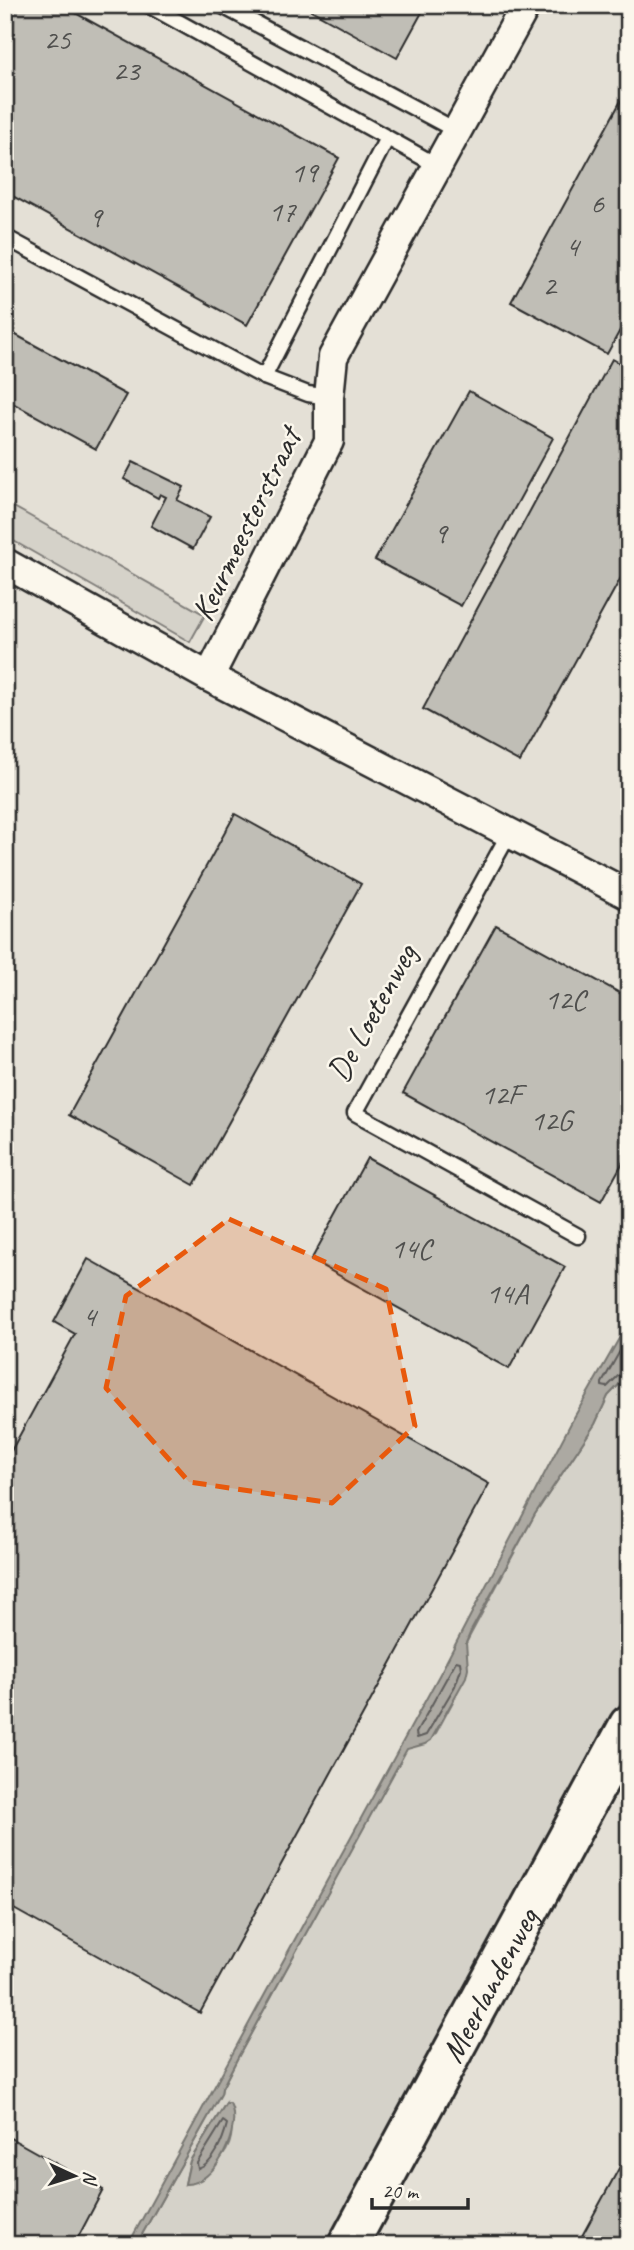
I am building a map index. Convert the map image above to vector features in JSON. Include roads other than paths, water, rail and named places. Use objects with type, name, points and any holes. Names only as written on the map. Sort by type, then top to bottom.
[{"type":"street","name":"Keurmeesterstraat","points":[[209,677],[330,441],[329,397],[333,357],[526,5]]},
{"type":"street","points":[[5,563],[209,677],[629,895]]},
{"type":"street","name":"Meerlandenweg","points":[[348,2245],[629,1726]]},
{"type":"lane","points":[[148,5],[438,166]]},
{"type":"lane","points":[[221,5],[457,131]]},
{"type":"lane","name":"Keurmeesterstraat","points":[[264,377],[387,138]]},
{"type":"lane","name":"Keurmeesterstraat","points":[[5,237],[264,377],[308,394],[329,397]]},
{"type":"lane","name":"De Loetenweg","points":[[510,832],[355,1113],[578,1236]]},
{"type":"water","points":[[629,1321],[629,1374],[608,1396],[595,1424],[535,1514],[471,1631],[466,1643],[466,1677],[431,1740],[407,1749],[237,2059],[221,2094],[136,2245],[128,2245],[442,1670],[572,1421]]},
{"type":"water","points":[[226,2103],[230,2103],[233,2126],[224,2154],[207,2176],[185,2184],[190,2161]]}]
